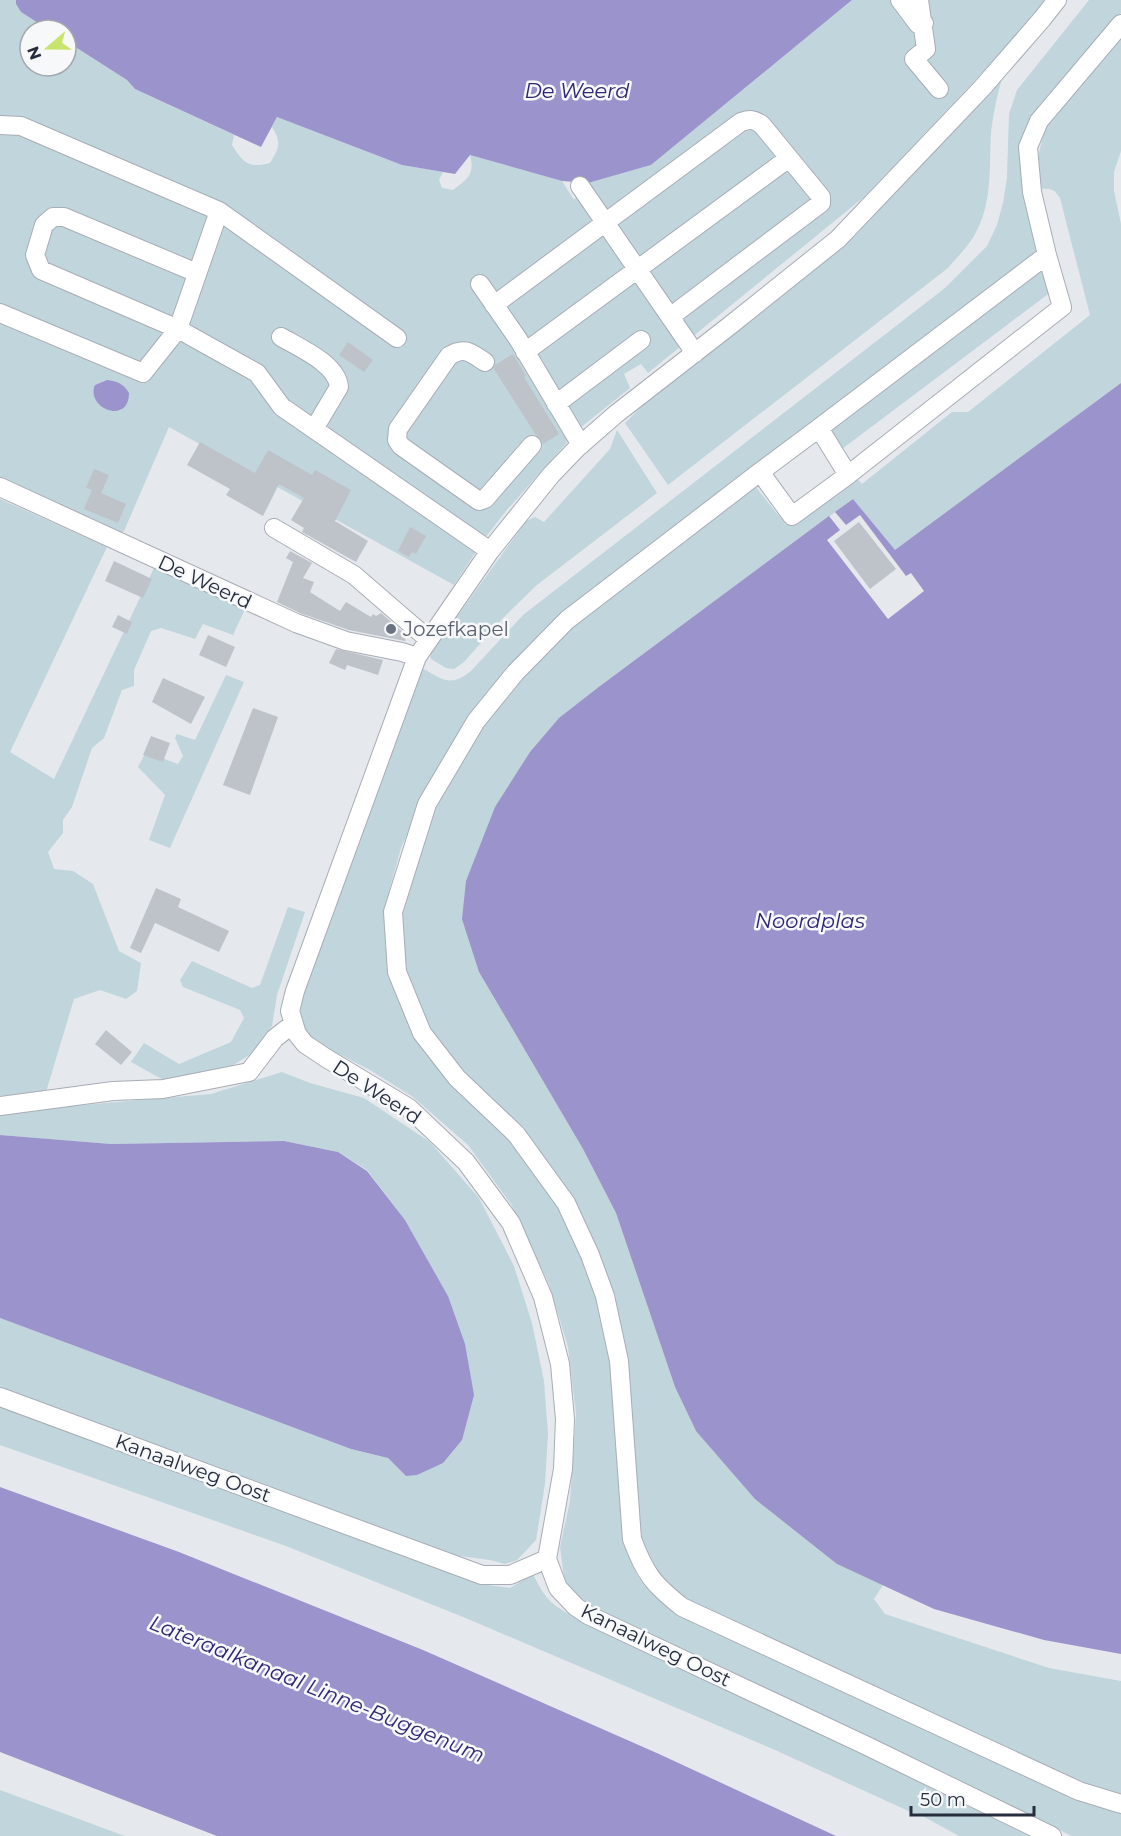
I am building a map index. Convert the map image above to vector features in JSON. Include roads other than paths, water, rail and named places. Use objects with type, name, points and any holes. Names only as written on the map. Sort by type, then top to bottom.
[{"type":"street","points":[[900,0],[918,24],[924,23]]},
{"type":"street","points":[[920,0],[926,49],[914,59],[939,89]]},
{"type":"street","points":[[0,1106],[113,1091],[163,1089],[249,1072],[275,1038],[293,1024],[290,1011],[295,991],[417,657],[490,551],[551,475],[580,445],[838,239],[982,88],[1057,0]]},
{"type":"street","points":[[760,472],[792,516],[1062,307],[1032,192],[1028,147],[1039,121],[1121,24]]},
{"type":"street","points":[[494,305],[741,122],[749,119],[756,121],[762,125],[822,197],[821,203],[670,317]]},
{"type":"street","points":[[0,125],[21,126],[219,211],[397,338]]},
{"type":"street","points":[[525,352],[789,158]]},
{"type":"street","points":[[580,186],[695,353]]},
{"type":"street","points":[[0,313],[143,373],[178,329],[219,211]]},
{"type":"street","points":[[196,273],[63,217],[53,217],[44,225],[35,255],[41,270],[178,329],[256,373],[282,407],[490,551]]},
{"type":"street","points":[[1047,255],[567,620],[515,673],[476,721],[428,804],[393,912],[397,972],[422,1033],[457,1078],[516,1134],[566,1203],[590,1255],[605,1296],[619,1361],[632,1539],[642,1565],[660,1589],[682,1607],[1079,1791],[1121,1804]]},
{"type":"street","points":[[480,284],[518,339],[580,445]]},
{"type":"street","points":[[281,337],[333,370],[339,380],[339,387],[314,429]]},
{"type":"street","points":[[556,404],[641,340]]},
{"type":"street","points":[[485,362],[467,351],[458,350],[449,356],[398,429],[397,440],[402,446],[479,501],[484,499],[532,445]]},
{"type":"street","points":[[819,428],[848,474]]},
{"type":"street","name":"De Weerd","points":[[0,487],[296,624],[346,641],[417,657]]},
{"type":"street","points":[[274,528],[354,575],[428,639]]},
{"type":"street","name":"De Weerd","points":[[293,1024],[305,1044],[409,1108],[466,1162],[511,1223],[543,1297],[560,1364],[565,1419],[563,1469],[547,1559]]},
{"type":"street","name":"Kanaalweg Oost","points":[[0,1397],[482,1575],[510,1575],[547,1559],[558,1588],[576,1607],[588,1615],[1052,1836]]},
{"type":"water","name":"De Weerd","points":[[16,0],[852,0],[651,165],[588,183],[562,181],[470,155],[455,174],[402,165],[277,117],[261,147],[135,89],[127,80],[78,49],[78,18],[30,18],[21,12]]},
{"type":"water","points":[[107,380],[120,384],[129,393],[127,403],[122,409],[108,410],[96,401],[95,385]]},
{"type":"water","name":"Noordplas","points":[[1121,383],[1121,1654],[1044,1640],[934,1609],[837,1564],[755,1499],[696,1431],[675,1387],[616,1213],[583,1149],[479,972],[462,919],[466,881],[495,807],[530,752],[559,718],[829,516],[840,530],[827,540],[888,619],[924,591],[911,573],[906,576],[860,515],[846,525],[835,512],[853,499],[895,550]]},
{"type":"water","points":[[0,1135],[111,1144],[284,1141],[338,1152],[367,1171],[405,1220],[448,1296],[465,1344],[474,1395],[462,1440],[443,1463],[417,1475],[406,1476],[388,1458],[351,1449],[0,1318]]},
{"type":"water","name":"Lateraalkanaal Linne-Buggenum","points":[[0,1487],[179,1552],[423,1650],[659,1754],[836,1836],[217,1836],[0,1752]]},
{"type":"place","name":"Jozefkapel","points":[[391,629]]}]
